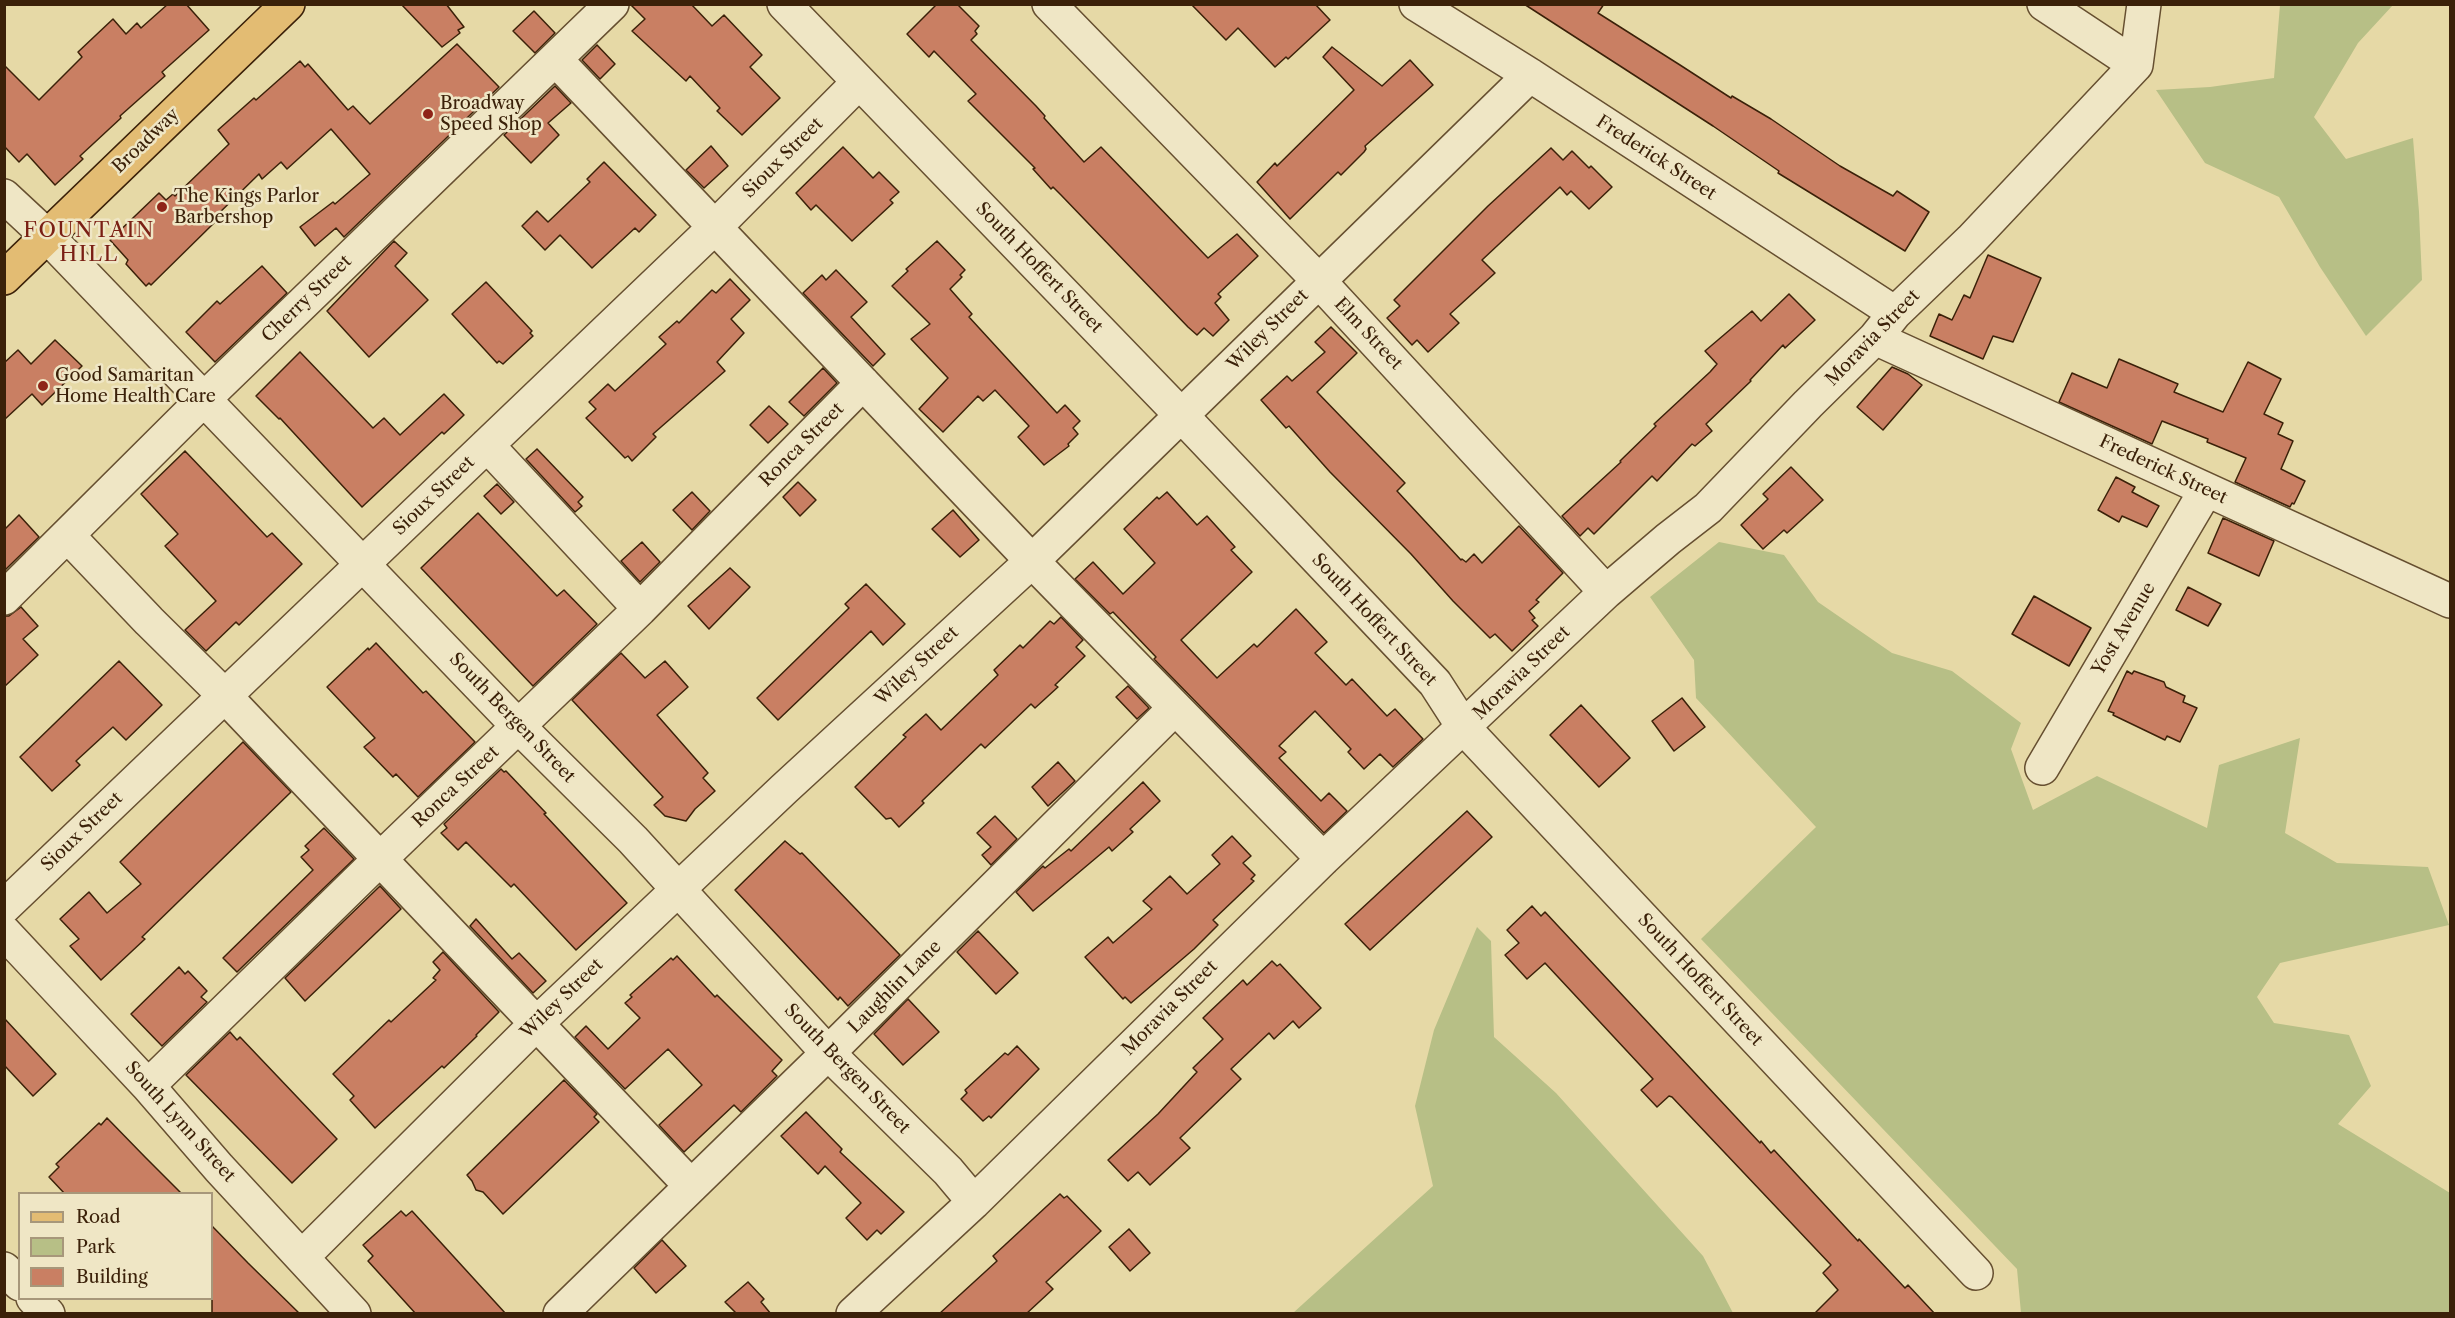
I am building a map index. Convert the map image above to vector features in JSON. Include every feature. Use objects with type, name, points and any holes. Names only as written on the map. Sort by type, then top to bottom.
[{"type":"main road","name":"Broadway","points":[[4,278],[288,4]]},
{"type":"street","name":"Cherry Street","points":[[4,598],[203,400],[612,4]]},
{"type":"street","name":"South Hoffert Street","points":[[784,4],[1181,415],[1435,683],[1464,728],[1976,1273]]},
{"type":"street","name":"Elm Street","points":[[1048,4],[1318,280],[1606,592]]},
{"type":"street","name":"Frederick Street","points":[[1416,4],[1530,75],[1885,326],[2206,490],[2451,602]]},
{"type":"street","points":[[2044,4],[2136,65],[2144,4]]},
{"type":"street","points":[[556,60],[1032,561],[1323,859]]},
{"type":"street","name":"Moravia Street","points":[[853,1314],[974,1202],[1323,859],[1606,592],[1708,508],[1971,240],[2136,65]]},
{"type":"street","name":"Wiley Street","points":[[303,1256],[536,1023],[678,888],[1032,561],[1530,75]]},
{"type":"street","name":"Sioux Street","points":[[4,907],[714,228],[859,82]]},
{"type":"street","name":"South Bergen Street","points":[[4,196],[47,236],[519,727],[678,888],[828,1053],[948,1171],[974,1202]]},
{"type":"street","name":"Ronca Street","points":[[148,1086],[640,609],[863,383]]},
{"type":"street","points":[[487,445],[640,609]]},
{"type":"street","name":"Yost Avenue","points":[[2042,768],[2206,490]]},
{"type":"street","points":[[68,536],[224,695],[691,1186]]},
{"type":"street","name":"Laughlin Lane","points":[[560,1314],[828,1053],[1175,708]]},
{"type":"street","name":"South Lynn Street","points":[[4,932],[148,1086],[219,1168],[303,1256],[354,1314]]},
{"type":"street","points":[[4,1269],[18,1282]]},
{"type":"street","points":[[34,1300],[48,1314]]},
{"type":"green space","points":[[2280,5],[2393,5],[2358,43],[2314,117],[2346,159],[2413,138],[2422,280],[2366,336],[2320,267],[2279,197],[2205,163],[2156,90],[2210,87],[2274,78]]},
{"type":"green space","points":[[1719,542],[1784,555],[1818,602],[1892,653],[1952,671],[2021,723],[2011,749],[2033,810],[2097,776],[2207,828],[2219,765],[2300,738],[2285,833],[2337,863],[2428,867],[2449,925],[2280,963],[2257,997],[2274,1023],[2349,1035],[2371,1086],[2338,1124],[2450,1193],[2450,1313],[2021,1313],[2017,1269],[1701,939],[1816,827],[1696,698],[1694,660],[1650,597]]},
{"type":"green space","points":[[1477,927],[1491,941],[1494,1037],[1556,1093],[1703,1256],[1733,1313],[1293,1313],[1433,1186],[1415,1106],[1434,1030]]},
{"type":"building","points":[[168,4],[186,4],[209,30],[162,72],[165,76],[120,116],[121,118],[80,156],[83,159],[55,185],[27,154],[19,162],[4,146],[4,65],[39,100],[82,57],[78,52],[113,19],[126,34],[137,23],[141,28]]},
{"type":"building","points":[[401,4],[446,4],[464,27],[458,30],[460,33],[442,47]]},
{"type":"building","points":[[630,4],[691,4],[712,26],[724,15],[762,55],[750,67],[780,98],[742,135],[717,111],[720,108],[690,76],[686,81],[632,31],[645,19]]},
{"type":"building","points":[[937,4],[957,4],[979,26],[975,31],[977,34],[971,40],[1036,106],[1084,162],[1101,147],[1208,258],[1237,234],[1258,256],[1218,294],[1221,297],[1215,303],[1229,320],[1213,336],[1204,328],[1197,335],[1188,327],[1061,195],[1053,187],[1051,189],[1033,169],[1035,168],[968,101],[976,94],[934,51],[929,57],[907,34]]},
{"type":"building","points":[[1191,4],[1315,4],[1330,20],[1288,59],[1286,57],[1275,67],[1238,28],[1226,40]]},
{"type":"building","points":[[1524,4],[1604,4],[1598,13],[1731,98],[1732,96],[1771,119],[1840,166],[1893,196],[1897,191],[1929,212],[1905,251],[1778,173],[1779,171],[1713,126]]},
{"type":"building","points":[[534,11],[555,33],[535,53],[513,31]]},
{"type":"building","points":[[457,44],[499,87],[344,237],[336,228],[315,246],[300,227],[333,202],[335,204],[370,174],[331,129],[287,169],[281,162],[262,179],[259,174],[212,220],[215,222],[151,285],[149,283],[146,286],[126,264],[128,260],[110,240],[159,193],[166,200],[173,194],[175,196],[229,144],[218,130],[300,61],[305,67],[308,64],[348,110],[353,106],[370,124]]},
{"type":"building","points":[[597,45],[615,64],[600,79],[582,60]]},
{"type":"building","points":[[1332,47],[1382,86],[1410,60],[1433,85],[1365,146],[1364,152],[1341,175],[1338,172],[1290,219],[1257,182],[1275,163],[1277,166],[1354,90],[1323,57]]},
{"type":"building","points":[[555,86],[571,103],[548,123],[559,135],[531,163],[504,135]]},
{"type":"building","points":[[711,146],[728,166],[704,188],[686,170]]},
{"type":"building","points":[[843,147],[873,178],[879,172],[899,192],[890,200],[893,203],[852,241],[816,205],[811,210],[796,193]]},
{"type":"building","points":[[1551,148],[1563,160],[1572,151],[1612,187],[1589,209],[1571,191],[1567,195],[1560,187],[1482,260],[1495,273],[1450,314],[1459,323],[1428,352],[1417,340],[1412,345],[1387,318],[1400,306],[1394,300],[1488,206]]},
{"type":"building","points":[[604,162],[656,215],[639,232],[635,228],[592,268],[560,235],[545,250],[522,226],[537,211],[548,222],[590,182],[587,179]]},
{"type":"building","points":[[394,241],[407,253],[395,266],[428,300],[369,357],[327,311]]},
{"type":"building","points":[[937,241],[965,270],[960,275],[962,277],[950,289],[972,314],[969,317],[1057,413],[1065,405],[1080,421],[1073,428],[1078,434],[1068,444],[1069,446],[1044,465],[1018,437],[1029,426],[995,390],[983,401],[978,396],[943,432],[919,409],[948,378],[911,339],[930,324],[892,286],[908,271],[906,269]]},
{"type":"building","points":[[1988,255],[2041,278],[2013,342],[1993,336],[1983,359],[1930,336],[1939,314],[1952,320],[1964,295],[1970,298]]},
{"type":"building","points":[[262,266],[287,293],[215,362],[186,332],[217,301],[220,304]]},
{"type":"building","points":[[836,270],[867,302],[851,317],[885,354],[873,366],[803,293],[822,275],[826,280]]},
{"type":"building","points":[[730,279],[750,300],[731,319],[744,333],[717,362],[725,371],[653,434],[656,437],[632,461],[628,456],[625,458],[586,418],[596,409],[589,402],[608,384],[615,391],[666,344],[659,337],[677,321],[679,323],[712,290],[716,293]]},
{"type":"building","points":[[486,282],[532,331],[530,333],[533,336],[503,364],[499,361],[497,363],[452,314]]},
{"type":"building","points":[[1789,294],[1815,320],[1785,348],[1783,345],[1751,381],[1706,424],[1712,431],[1695,446],[1692,444],[1657,481],[1652,476],[1594,534],[1588,528],[1580,536],[1562,516],[1621,462],[1656,426],[1654,424],[1717,364],[1705,351],[1752,311],[1761,321]]},
{"type":"building","points":[[1331,327],[1357,353],[1317,392],[1405,483],[1397,491],[1461,560],[1466,562],[1474,554],[1482,563],[1519,526],[1563,573],[1536,600],[1539,602],[1529,611],[1535,618],[1532,620],[1538,626],[1512,651],[1495,634],[1490,638],[1453,601],[1289,426],[1286,428],[1261,400],[1287,376],[1292,381],[1325,352],[1315,342]]},
{"type":"building","name":"Good Samaritan Home Health Care","points":[[55,340],[82,366],[42,405],[32,394],[4,420],[4,363],[18,350],[31,364]]},
{"type":"building","points":[[300,352],[373,428],[384,418],[400,435],[444,394],[464,415],[444,434],[442,432],[362,507],[280,418],[256,396]]},
{"type":"building","points":[[2119,359],[2178,384],[2174,392],[2223,412],[2248,362],[2281,379],[2264,414],[2283,423],[2278,434],[2293,441],[2281,469],[2305,481],[2294,504],[2292,503],[2290,507],[2235,482],[2246,458],[2207,442],[2208,439],[2162,421],[2152,444],[2059,402],[2072,373],[2107,388]]},
{"type":"building","points":[[1892,367],[1908,374],[1922,385],[1883,430],[1857,407]]},
{"type":"building","points":[[823,368],[837,383],[804,416],[789,402]]},
{"type":"building","points":[[769,406],[788,424],[768,443],[750,425]]},
{"type":"building","points":[[537,449],[583,497],[578,502],[582,506],[575,512],[526,459]]},
{"type":"building","points":[[185,451],[267,537],[272,533],[302,564],[239,625],[236,622],[206,651],[185,630],[216,601],[165,546],[178,534],[141,494]]},
{"type":"building","points":[[1791,467],[1823,500],[1787,533],[1784,530],[1763,549],[1741,525],[1768,499],[1763,494]]},
{"type":"building","points":[[2116,477],[2135,487],[2132,492],[2159,506],[2147,527],[2122,516],[2119,522],[2098,510]]},
{"type":"building","points":[[798,482],[816,500],[800,516],[783,497]]},
{"type":"building","points":[[497,484],[514,502],[501,514],[484,496]]},
{"type":"building","points":[[692,492],[710,511],[692,530],[673,510]]},
{"type":"building","points":[[1167,492],[1197,525],[1207,516],[1235,547],[1231,550],[1252,572],[1181,640],[1217,678],[1254,644],[1257,647],[1296,609],[1327,642],[1315,653],[1346,685],[1352,679],[1387,716],[1395,709],[1423,739],[1393,767],[1380,754],[1364,769],[1348,752],[1351,749],[1315,711],[1279,746],[1286,752],[1279,758],[1321,801],[1329,793],[1347,811],[1324,833],[1154,659],[1156,657],[1113,612],[1110,614],[1075,579],[1093,562],[1123,594],[1155,563],[1124,529],[1157,497],[1159,499]]},
{"type":"building","points":[[953,510],[979,540],[960,557],[932,529]]},
{"type":"building","points":[[478,513],[557,596],[564,590],[597,624],[533,686],[421,568]]},
{"type":"building","points":[[19,515],[39,537],[4,571],[5,529]]},
{"type":"building","points":[[2223,518],[2274,541],[2259,576],[2208,553]]},
{"type":"building","points":[[642,542],[660,562],[640,582],[621,561]]},
{"type":"building","points":[[730,568],[750,587],[709,629],[688,606]]},
{"type":"building","points":[[866,584],[905,624],[883,645],[871,631],[778,720],[757,698],[849,608],[845,604]]},
{"type":"building","points":[[2188,587],[2221,604],[2208,626],[2176,610]]},
{"type":"building","points":[[2034,596],[2091,628],[2069,666],[2012,634]]},
{"type":"building","points":[[21,607],[38,626],[23,639],[38,655],[4,687],[4,616],[9,616]]},
{"type":"building","points":[[1061,617],[1083,640],[1076,647],[1085,656],[1055,685],[1058,687],[1035,708],[1031,704],[985,748],[981,744],[922,801],[924,803],[899,827],[891,818],[886,819],[855,787],[906,737],[903,735],[926,714],[941,730],[998,675],[994,670],[1020,645],[1023,648],[1050,621],[1054,624]]},
{"type":"building","points":[[376,643],[423,693],[426,691],[475,742],[418,797],[396,774],[393,777],[364,747],[375,738],[327,687]]},
{"type":"building","points":[[621,653],[645,678],[665,661],[688,687],[657,715],[708,773],[703,778],[715,791],[695,809],[686,821],[665,816],[654,805],[663,797],[572,700]]},
{"type":"building","points":[[119,661],[162,705],[126,740],[113,727],[76,761],[80,765],[52,791],[20,757]]},
{"type":"building","points":[[2127,671],[2132,674],[2134,671],[2164,682],[2166,687],[2185,696],[2183,702],[2197,708],[2180,742],[2167,736],[2165,740],[2108,711]]},
{"type":"building","points":[[1128,686],[1149,708],[1137,719],[1116,697]]},
{"type":"building","points":[[1682,698],[1705,727],[1674,751],[1652,721]]},
{"type":"building","points":[[1581,705],[1630,758],[1599,787],[1550,735]]},
{"type":"building","points":[[243,742],[291,792],[142,937],[145,939],[101,980],[70,946],[79,939],[60,919],[89,892],[107,913],[141,884],[120,862]]},
{"type":"building","points":[[1058,762],[1075,781],[1048,806],[1032,787]]},
{"type":"building","points":[[501,769],[506,771],[546,813],[544,814],[627,903],[576,950],[514,884],[511,887],[466,842],[458,850],[441,833],[447,828],[444,824]]},
{"type":"building","points":[[1143,782],[1160,801],[1130,829],[1133,832],[1112,851],[1109,847],[1033,911],[1016,892],[1043,866],[1045,868],[1069,849],[1071,851]]},
{"type":"building","points":[[1467,811],[1492,837],[1370,950],[1345,924]]},
{"type":"building","points":[[995,816],[1017,839],[991,865],[982,855],[991,847],[977,833]]},
{"type":"building","points":[[324,828],[354,859],[237,972],[223,958],[313,870],[301,857],[309,850],[305,846]]},
{"type":"building","points":[[1232,836],[1251,856],[1243,863],[1255,875],[1251,879],[1254,881],[1213,920],[1218,925],[1194,949],[1131,1003],[1125,997],[1123,999],[1085,957],[1108,937],[1113,943],[1152,909],[1143,901],[1170,876],[1187,894],[1220,864],[1212,855]]},
{"type":"building","points":[[785,841],[800,854],[802,853],[900,955],[848,1006],[840,997],[838,1000],[735,890]]},
{"type":"building","points":[[380,886],[401,909],[305,1001],[285,978]]},
{"type":"building","points":[[1532,906],[1541,916],[1545,912],[1760,1143],[1761,1141],[1771,1153],[1774,1150],[1858,1241],[1859,1239],[1905,1288],[1908,1285],[1935,1314],[1814,1314],[1838,1290],[1823,1273],[1831,1265],[1672,1097],[1669,1096],[1657,1107],[1641,1090],[1653,1079],[1545,963],[1527,979],[1505,955],[1519,943],[1507,930]]},
{"type":"building","points":[[476,919],[512,959],[519,953],[546,981],[533,993],[470,926]]},
{"type":"building","points":[[978,931],[1018,973],[996,994],[957,952]]},
{"type":"building","points":[[443,952],[499,1012],[444,1068],[442,1066],[375,1128],[350,1100],[354,1096],[333,1074],[389,1020],[391,1022],[436,980],[433,978],[440,970],[433,962]]},
{"type":"building","points":[[677,956],[715,997],[717,995],[782,1060],[772,1071],[777,1076],[741,1112],[734,1105],[684,1152],[659,1125],[702,1085],[668,1049],[625,1089],[575,1037],[586,1026],[608,1049],[640,1018],[625,1003],[632,997],[630,995],[671,958],[673,960]]},
{"type":"building","points":[[1272,961],[1277,966],[1280,964],[1321,1008],[1299,1028],[1293,1021],[1274,1039],[1269,1033],[1231,1069],[1241,1079],[1180,1138],[1190,1148],[1150,1185],[1138,1172],[1128,1181],[1108,1160],[1158,1114],[1197,1072],[1193,1068],[1223,1039],[1203,1018],[1243,980],[1247,985]]},
{"type":"building","points":[[179,967],[185,974],[188,971],[207,991],[201,997],[207,1002],[162,1046],[131,1014]]},
{"type":"building","points":[[908,999],[939,1032],[903,1065],[874,1034]]},
{"type":"building","points":[[4,1018],[56,1074],[33,1096],[4,1065]]},
{"type":"building","points":[[230,1032],[237,1040],[240,1037],[337,1139],[292,1183],[186,1075]]},
{"type":"building","points":[[1017,1046],[1039,1069],[991,1118],[989,1116],[983,1121],[961,1099],[967,1093],[965,1090],[1005,1053],[1008,1055]]},
{"type":"building","points":[[564,1080],[597,1114],[594,1117],[599,1122],[503,1214],[483,1192],[476,1190],[467,1175]]},
{"type":"building","points":[[806,1112],[842,1149],[840,1152],[904,1212],[881,1234],[877,1230],[867,1240],[846,1218],[861,1203],[825,1166],[818,1174],[781,1136]]},
{"type":"building","points":[[107,1118],[180,1192],[63,1192],[49,1177],[59,1167],[56,1164],[99,1123],[101,1125]]},
{"type":"building","points":[[1060,1194],[1064,1198],[1067,1196],[1101,1231],[1046,1282],[1053,1289],[1026,1314],[939,1314],[997,1261],[993,1256]]},
{"type":"building","points":[[401,1211],[406,1216],[412,1211],[506,1314],[416,1314],[368,1261],[373,1256],[363,1245]]},
{"type":"building","points":[[213,1227],[300,1314],[212,1314]]},
{"type":"building","points":[[1129,1229],[1150,1253],[1130,1271],[1109,1247]]},
{"type":"building","points":[[662,1240],[686,1266],[656,1293],[634,1268]]},
{"type":"building","points":[[748,1282],[764,1299],[761,1302],[771,1314],[737,1314],[725,1302]]},
{"type":"place","name":"Broadway Speed Shop","points":[[428,114]]},
{"type":"place","name":"The Kings Parlor Barbershop","points":[[162,207]]},
{"type":"place","name":"Good Samaritan Home Health Care","points":[[43,386]]},
{"type":"district","name":"FOUNTAIN HILL","points":[[89,243]]}]
